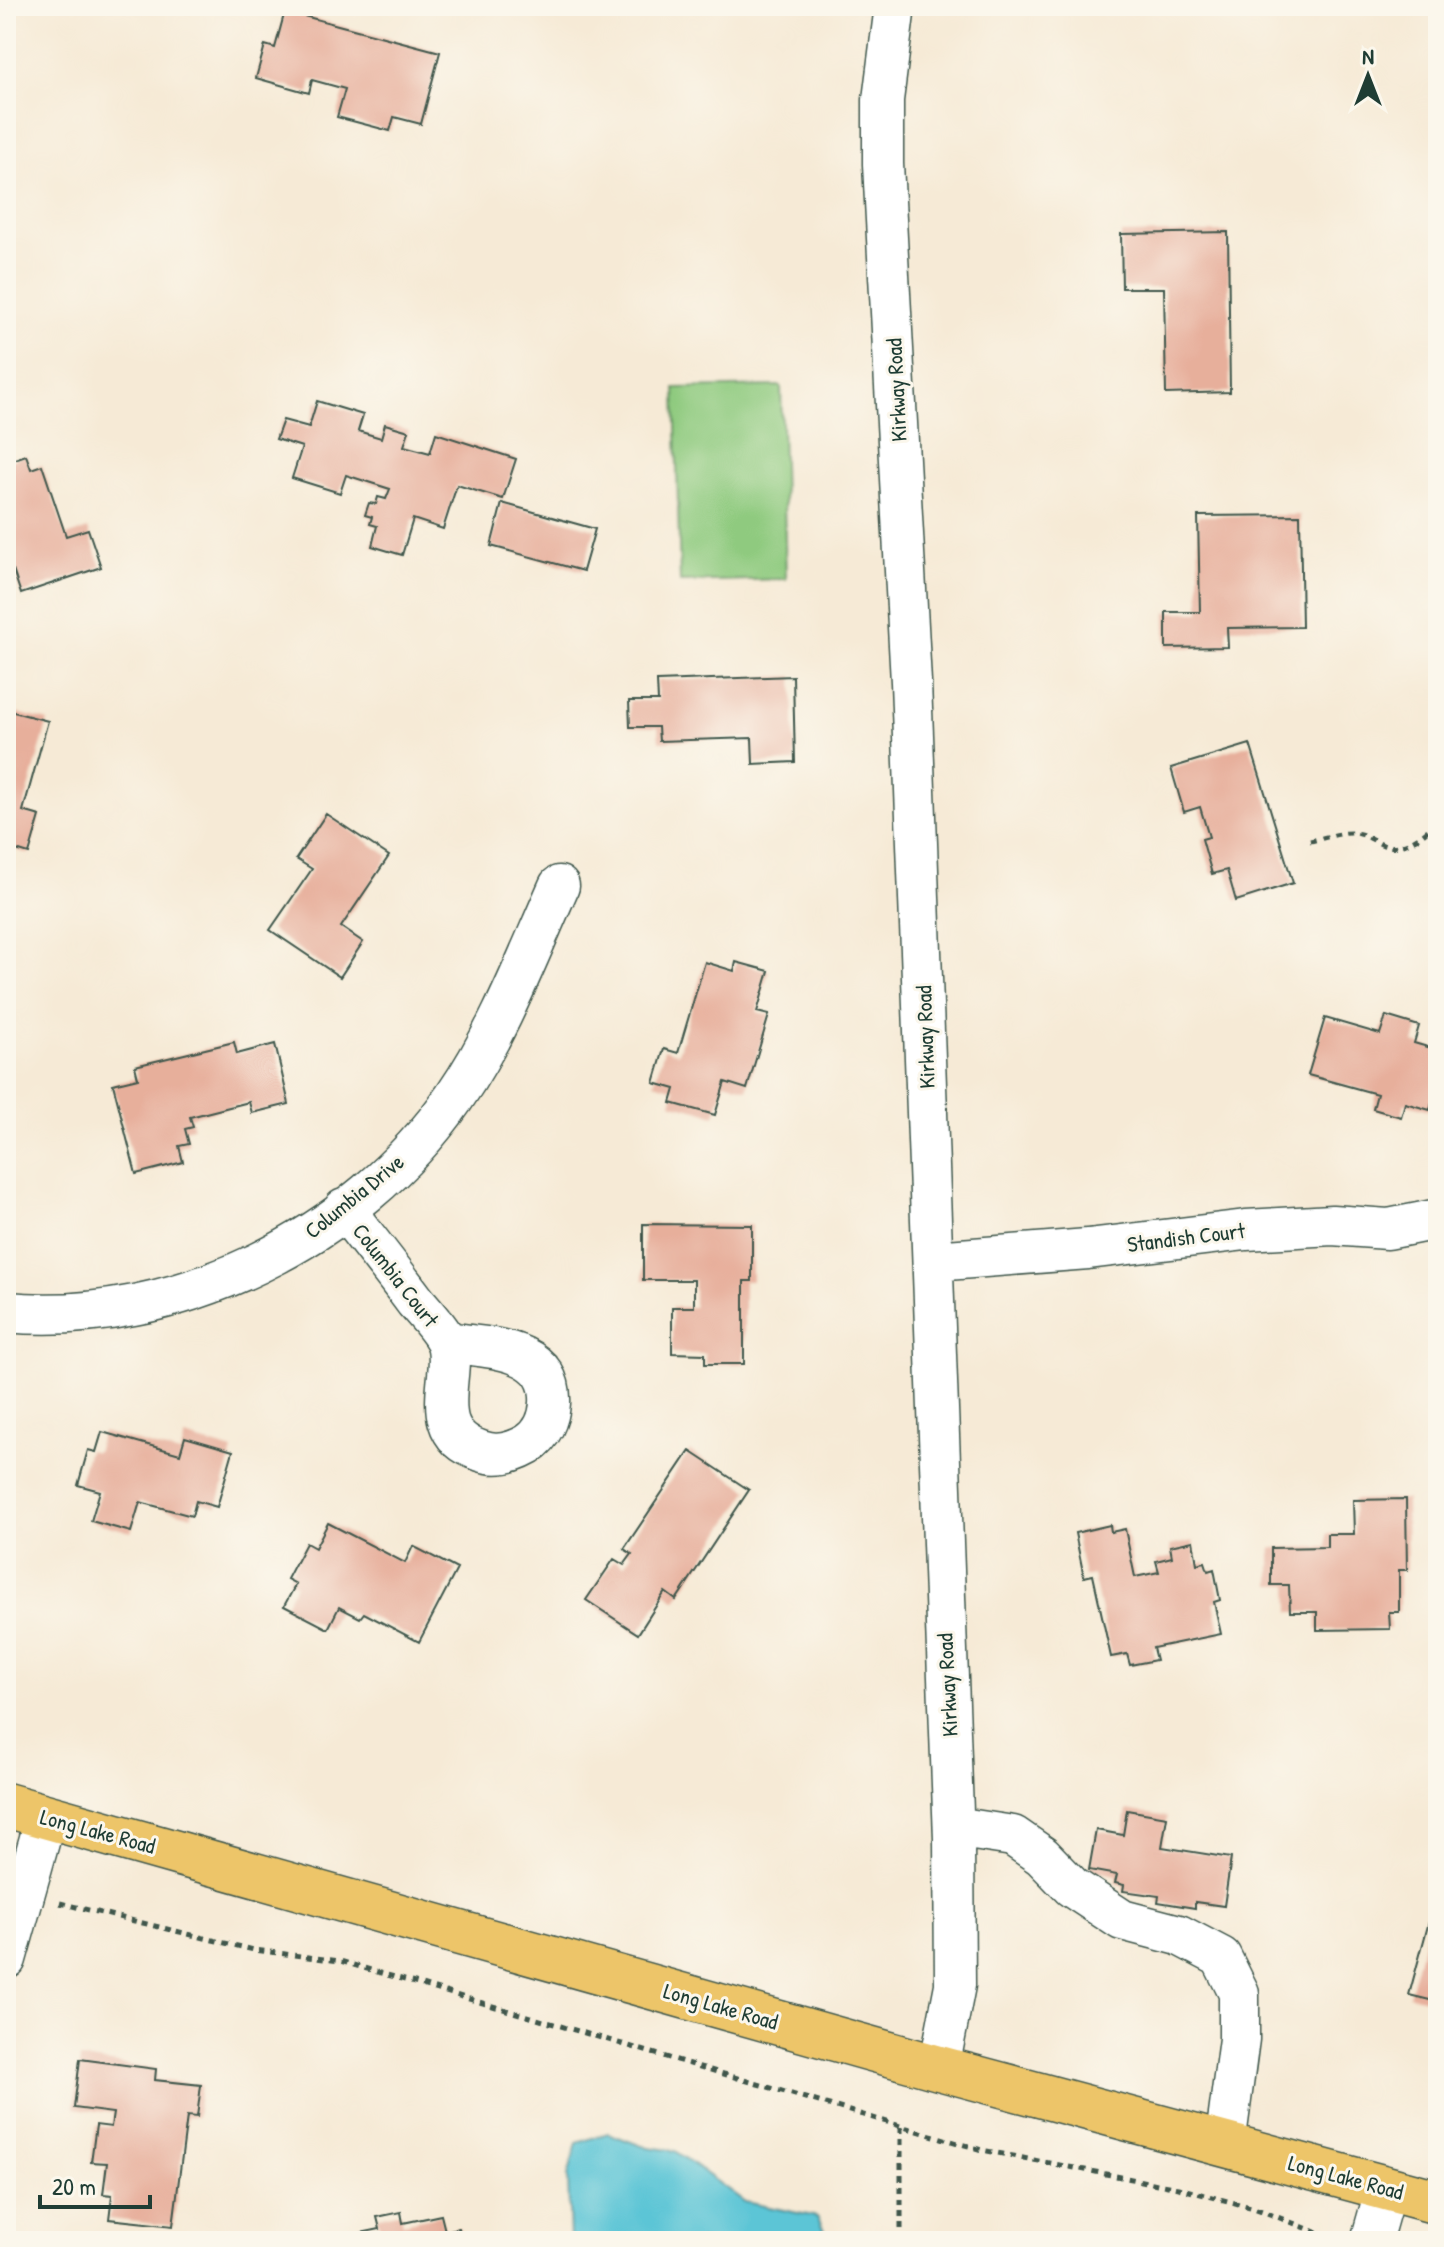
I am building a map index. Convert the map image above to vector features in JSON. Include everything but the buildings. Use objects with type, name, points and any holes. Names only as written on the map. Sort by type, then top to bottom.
[{"type":"main road","name":"Long Lake Road","points":[[26,1811],[939,2068],[1438,2202]]},
{"type":"street","name":"Kirkway Road","points":[[895,6],[883,100],[883,164],[911,682],[934,1261],[942,1586],[954,1827],[955,1985],[939,2068]]},
{"type":"street","name":"Columbia Drive","points":[[6,1312],[113,1308],[180,1294],[235,1274],[287,1249],[344,1209],[405,1155],[453,1100],[487,1044],[559,886]]},
{"type":"street","name":"Columbia Court","points":[[344,1209],[447,1342]]},
{"type":"street","name":"Standish Court","points":[[934,1261],[1088,1249],[1246,1230],[1332,1225],[1388,1229],[1414,1227],[1438,1219]]},
{"type":"street","points":[[6,1959],[26,1811]]},
{"type":"street","points":[[954,1827],[1013,1836],[1042,1856],[1072,1887],[1122,1920],[1179,1935],[1221,1957],[1239,1993],[1239,2039],[1225,2145]]},
{"type":"street","points":[[1352,2240],[1386,2188]]},
{"type":"path","points":[[1310,841],[1351,833],[1388,846],[1399,846],[1424,834],[1438,820]]},
{"type":"path","points":[[55,1902],[254,1950],[340,1961],[598,2034],[982,2150],[1178,2188],[1254,2208],[1352,2240]]},
{"type":"path","points":[[901,2127],[901,2241]]},
{"type":"green space","points":[[781,386],[786,579],[680,582],[675,388]]},
{"type":"water","points":[[608,2133],[642,2146],[675,2151],[745,2202],[817,2217],[829,2241],[570,2241],[568,2176],[577,2143]]}]
